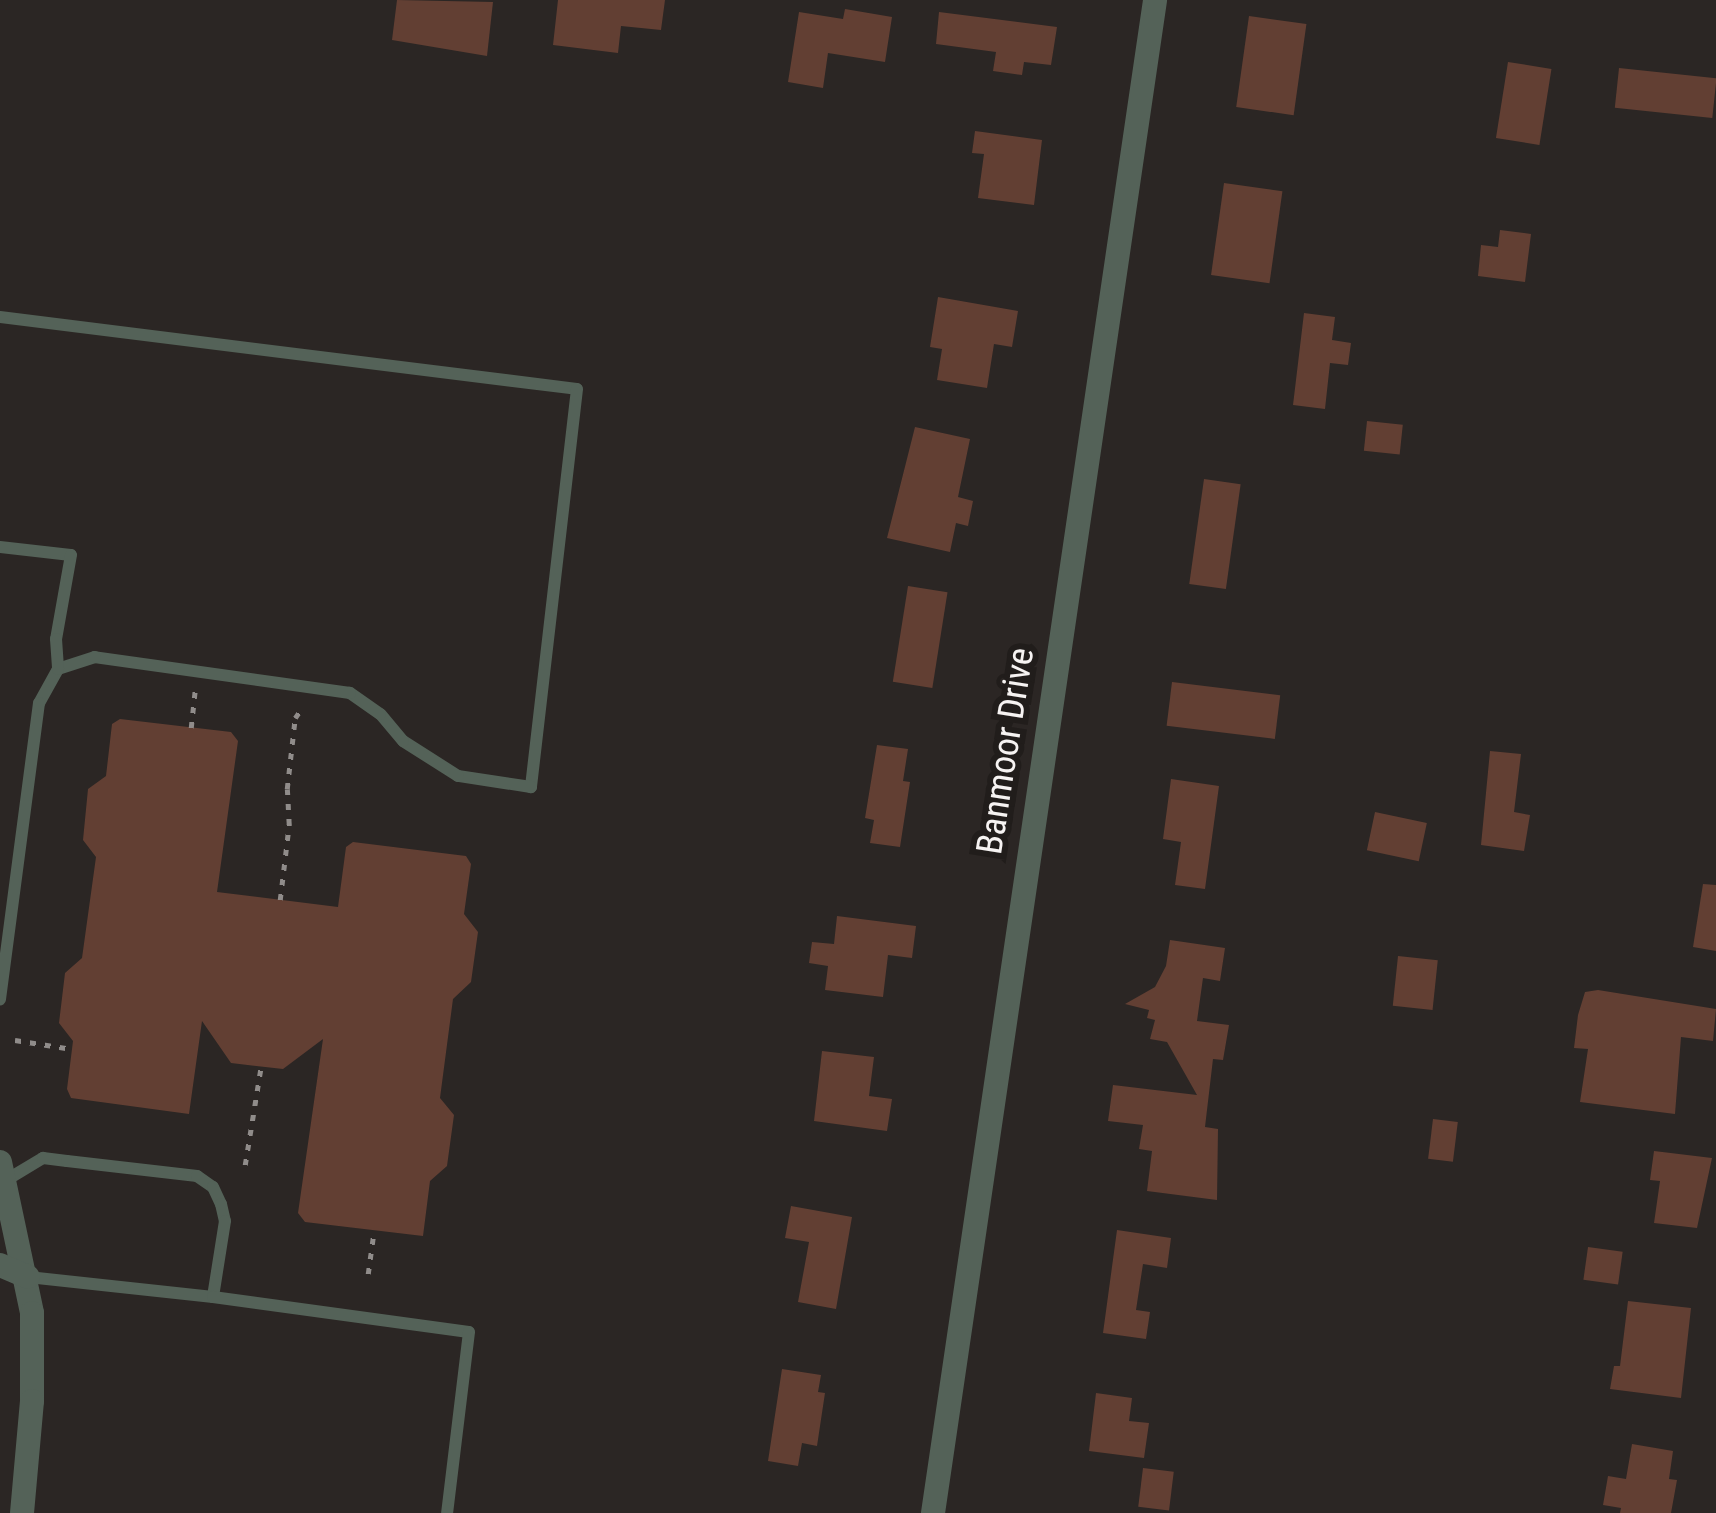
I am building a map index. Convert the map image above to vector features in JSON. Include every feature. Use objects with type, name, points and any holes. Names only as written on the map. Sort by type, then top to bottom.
[{"type":"street","name":"Banmoor Drive","points":[[933,1513],[1155,0]]},
{"type":"street","points":[[4,1171],[28,1277],[32,1401],[22,1513]]},
{"type":"street","points":[[0,1264],[28,1277]]},
{"type":"lane","points":[[0,317],[578,389],[530,787],[458,776],[403,741],[380,714],[350,693],[95,657],[58,669]]},
{"type":"lane","points":[[0,547],[70,555],[56,639],[58,669],[39,704],[0,999]]},
{"type":"lane","points":[[4,1171],[43,1158],[197,1176],[213,1187],[225,1221],[214,1297]]},
{"type":"lane","points":[[28,1277],[470,1332],[447,1513]]},
{"type":"path","points":[[191,728],[196,686]]},
{"type":"path","points":[[280,900],[295,718],[302,708]]},
{"type":"path","points":[[15,1040],[72,1048]]},
{"type":"path","points":[[245,1166],[260,1066]]},
{"type":"path","points":[[368,1274],[374,1230]]},
{"type":"building","points":[[397,0],[493,2],[487,56],[392,40]]},
{"type":"building","points":[[558,0],[665,0],[661,30],[621,26],[618,53],[553,45]]},
{"type":"building","points":[[845,9],[892,17],[885,62],[828,53],[823,88],[788,82],[799,12],[843,19]]},
{"type":"building","points":[[939,12],[1057,27],[1051,65],[1024,62],[1022,75],[993,71],[996,52],[936,44]]},
{"type":"building","points":[[1249,16],[1306,24],[1294,115],[1236,107]]},
{"type":"building","points":[[1508,62],[1551,69],[1539,145],[1496,138]]},
{"type":"building","points":[[1619,68],[1716,78],[1712,118],[1615,108]]},
{"type":"building","points":[[975,131],[1042,140],[1034,205],[978,198],[984,154],[972,153]]},
{"type":"building","points":[[1224,183],[1282,191],[1269,283],[1211,275]]},
{"type":"building","points":[[1500,230],[1531,234],[1525,282],[1478,276],[1481,245],[1498,247]]},
{"type":"building","points":[[938,297],[1018,311],[1012,347],[994,344],[987,388],[937,380],[942,349],[930,347]]},
{"type":"building","points":[[1304,313],[1335,317],[1332,340],[1351,343],[1348,365],[1330,363],[1325,409],[1293,405]]},
{"type":"building","points":[[1367,421],[1403,425],[1400,455],[1364,451]]},
{"type":"building","points":[[915,427],[970,439],[958,497],[973,501],[968,526],[956,523],[950,552],[887,538]]},
{"type":"building","points":[[1204,479],[1241,484],[1226,589],[1189,584]]},
{"type":"building","points":[[908,586],[948,592],[932,688],[893,682]]},
{"type":"building","points":[[1172,682],[1280,695],[1275,739],[1167,726]]},
{"type":"building","points":[[120,719],[231,732],[238,741],[217,892],[338,907],[346,847],[353,842],[466,856],[471,864],[464,914],[478,932],[471,982],[453,999],[440,1098],[454,1115],[447,1166],[430,1181],[423,1236],[305,1222],[298,1213],[323,1039],[283,1069],[231,1063],[202,1021],[189,1114],[71,1098],[67,1089],[73,1041],[59,1023],[65,973],[82,958],[96,857],[83,840],[88,789],[106,776],[112,724]]},
{"type":"building","points":[[877,745],[908,749],[903,781],[910,782],[900,847],[870,843],[874,820],[865,818]]},
{"type":"building","points":[[1490,751],[1521,754],[1514,812],[1530,815],[1524,851],[1481,845]]},
{"type":"building","points":[[1171,779],[1219,786],[1205,889],[1175,885],[1181,842],[1163,839]]},
{"type":"building","points":[[1375,812],[1427,823],[1419,861],[1367,850]]},
{"type":"building","points":[[1703,884],[1716,885],[1716,951],[1693,947]]},
{"type":"building","points":[[837,916],[916,926],[912,958],[888,955],[883,997],[825,990],[828,966],[809,963],[812,942],[834,944]]},
{"type":"building","points":[[1170,940],[1225,948],[1220,981],[1203,978],[1197,1021],[1229,1025],[1223,1060],[1213,1059],[1205,1127],[1218,1129],[1217,1200],[1147,1191],[1152,1151],[1139,1149],[1143,1125],[1108,1121],[1113,1085],[1197,1095],[1167,1042],[1150,1039],[1155,1020],[1147,1018],[1149,1010],[1125,1004],[1155,987],[1166,966]]},
{"type":"building","points":[[1398,956],[1438,960],[1433,1010],[1393,1006]]},
{"type":"building","points":[[1598,990],[1716,1009],[1713,1041],[1681,1037],[1675,1114],[1580,1102],[1588,1049],[1574,1048],[1578,1015],[1585,992]]},
{"type":"building","points":[[822,1051],[874,1057],[869,1096],[892,1099],[887,1131],[814,1121]]},
{"type":"building","points":[[1433,1119],[1458,1122],[1453,1162],[1428,1159]]},
{"type":"building","points":[[1654,1151],[1712,1158],[1697,1228],[1654,1223],[1660,1181],[1650,1180]]},
{"type":"building","points":[[791,1206],[852,1217],[836,1309],[798,1302],[809,1242],[785,1238]]},
{"type":"building","points":[[1117,1230],[1171,1238],[1167,1268],[1143,1264],[1136,1310],[1150,1312],[1146,1339],[1103,1333]]},
{"type":"building","points":[[1588,1247],[1623,1252],[1618,1285],[1583,1280]]},
{"type":"building","points":[[1628,1301],[1691,1308],[1681,1398],[1610,1389],[1614,1366],[1620,1366]]},
{"type":"building","points":[[782,1369],[821,1375],[818,1392],[825,1393],[817,1446],[802,1443],[798,1466],[768,1461]]},
{"type":"building","points":[[1096,1393],[1132,1398],[1129,1421],[1149,1423],[1144,1458],[1089,1451]]},
{"type":"building","points":[[1632,1444],[1673,1451],[1669,1479],[1677,1480],[1671,1513],[1620,1513],[1621,1508],[1603,1505],[1608,1476],[1626,1479]]},
{"type":"building","points":[[1143,1468],[1174,1472],[1169,1510],[1138,1507]]}]
